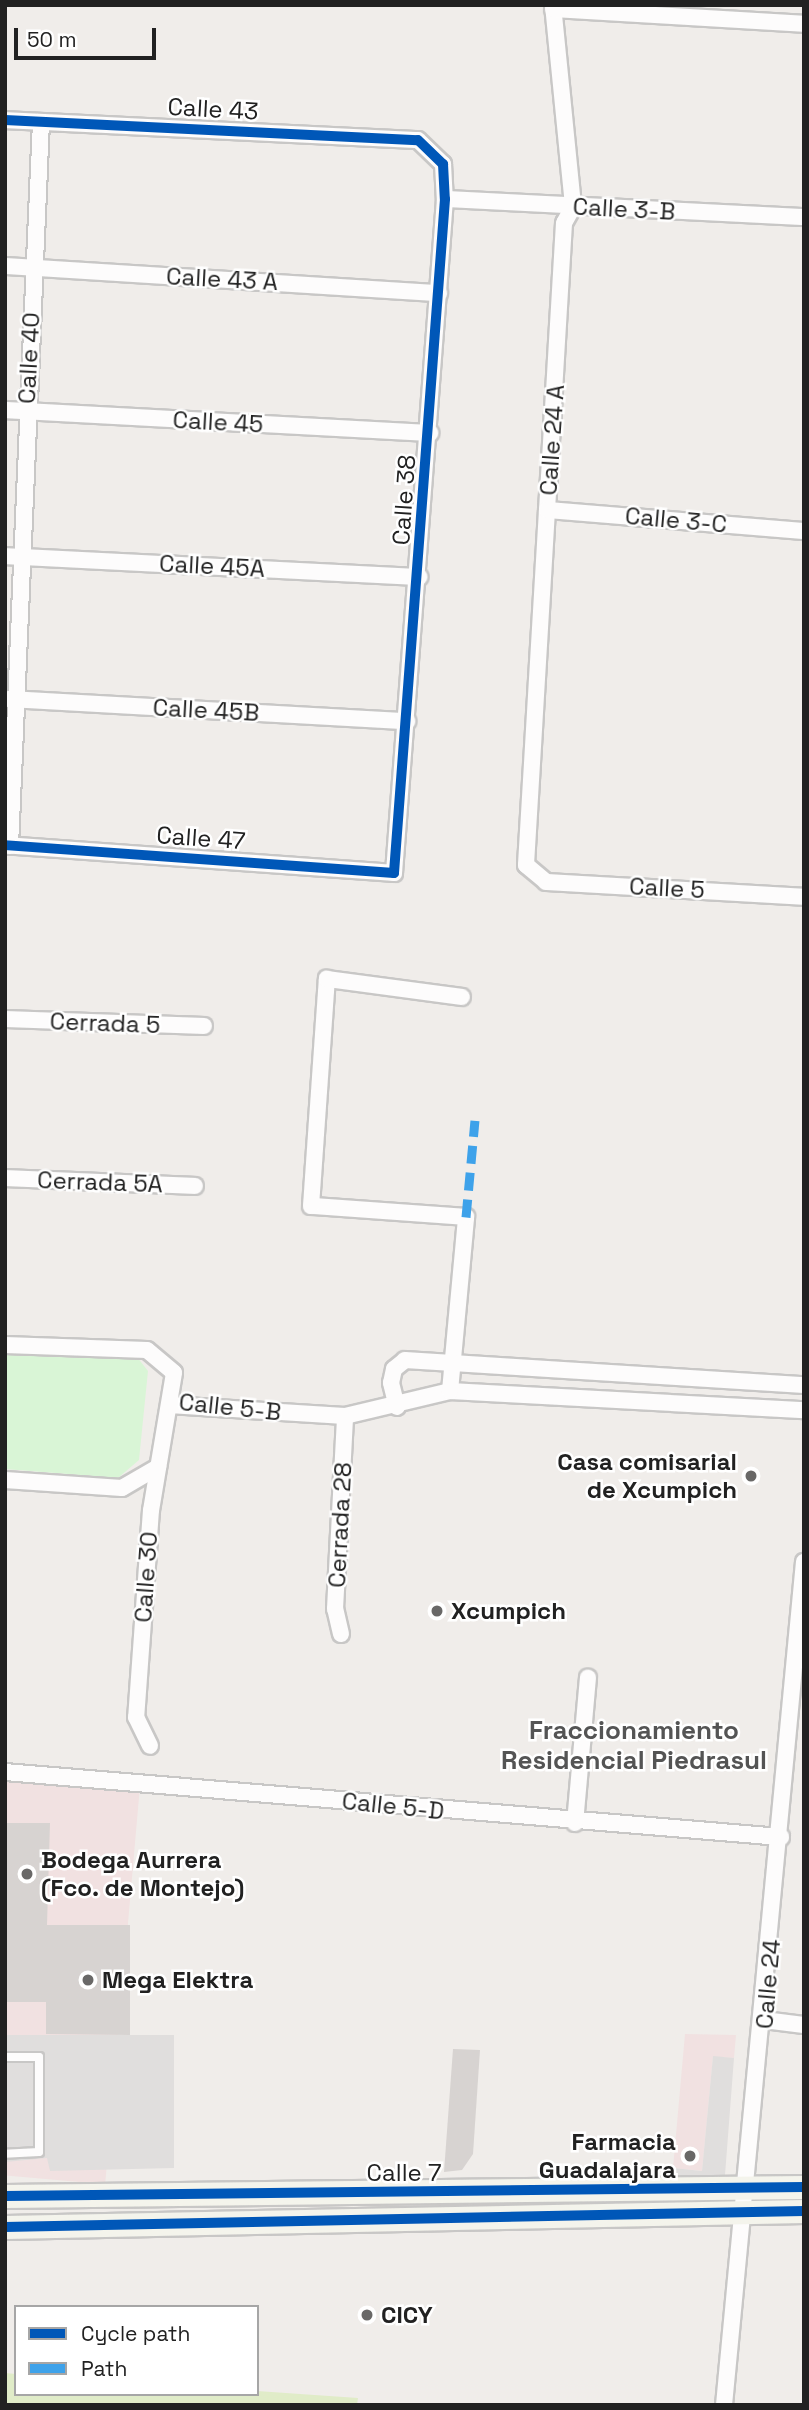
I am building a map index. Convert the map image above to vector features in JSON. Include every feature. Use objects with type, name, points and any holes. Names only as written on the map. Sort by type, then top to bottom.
[{"type":"main road","name":"Calle 7","points":[[5,2196],[746,2190],[804,2187]]},
{"type":"main road","points":[[5,2227],[804,2211]]},
{"type":"street","points":[[553,7],[804,24]]},
{"type":"street","name":"Calle 24 A","points":[[532,876],[526,864],[564,223],[573,207],[553,7]]},
{"type":"street","name":"Calle 43","points":[[5,120],[418,140]]},
{"type":"street","name":"Calle 40","points":[[8,846],[13,556],[26,411],[41,122]]},
{"type":"street","name":"Calle 38","points":[[394,873],[430,433],[445,198],[443,164],[418,140]]},
{"type":"street","name":"Calle 3-B","points":[[445,198],[573,207],[804,217]]},
{"type":"street","name":"Calle 43 A","points":[[5,266],[439,293]]},
{"type":"street","name":"Calle 45","points":[[5,410],[430,433]]},
{"type":"street","name":"Calle 3-C","points":[[547,510],[804,531]]},
{"type":"street","name":"Calle 45A","points":[[13,556],[419,577]]},
{"type":"street","name":"Calle 45B","points":[[11,699],[407,720]]},
{"type":"street","name":"Calle 47","points":[[8,846],[394,873]]},
{"type":"street","name":"Calle 5","points":[[532,876],[804,897]]},
{"type":"street","points":[[450,1391],[466,1217],[310,1206],[327,979],[462,997]]},
{"type":"street","name":"Cerrada 5","points":[[5,1019],[204,1026]]},
{"type":"street","name":"Cerrada 5A","points":[[5,1178],[195,1186]]},
{"type":"street","name":"Calle 5-B","points":[[5,1345],[147,1350],[174,1373],[169,1405],[345,1416],[397,1407],[450,1391],[804,1410]]},
{"type":"street","points":[[397,1407],[394,1369],[405,1360],[804,1385]]},
{"type":"street","name":"Calle 30","points":[[150,1746],[136,1717],[159,1467],[169,1405]]},
{"type":"street","name":"Cerrada 28","points":[[341,1634],[335,1609],[345,1416]]},
{"type":"street","points":[[5,1479],[122,1488],[159,1467]]},
{"type":"street","name":"Calle 24","points":[[724,2405],[800,1650],[804,1562]]},
{"type":"street","points":[[575,1823],[588,1678]]},
{"type":"street","name":"Calle 5-D","points":[[5,1772],[575,1823],[781,1837]]},
{"type":"street","points":[[764,2020],[804,2025]]},
{"type":"lane","points":[[5,2057],[39,2057],[39,2152],[5,2154]]},
{"type":"shaded area","points":[[5,1780],[139,1792],[105,2184],[5,2176]]},
{"type":"shaded area","points":[[685,2034],[736,2035],[734,2058],[713,2057],[702,2171],[673,2168]]},
{"type":"shaded area","points":[[5,2035],[174,2035],[174,2168],[50,2171],[47,2158],[5,2162]]},
{"type":"shaded area","points":[[713,2056],[734,2058],[724,2188],[673,2185],[673,2168],[702,2171]]},
{"type":"green space","points":[[5,1354],[137,1357],[148,1371],[139,1460],[118,1478],[5,1469]]},
{"type":"green space","points":[[5,2373],[14,2374],[14,2396],[259,2396],[259,2391],[358,2398],[357,2405],[5,2405]]},
{"type":"building","points":[[5,1823],[50,1823],[47,1925],[130,1925],[130,2035],[46,2034],[46,2002],[5,2002]]},
{"type":"building","points":[[453,2049],[480,2050],[473,2154],[462,2170],[444,2172]]},
{"type":"marked path","points":[[466,1217],[475,1120]]},
{"type":"cycle path","points":[[5,120],[418,140],[443,164],[445,199],[394,873],[5,845]]},
{"type":"cycle path","points":[[5,2196],[804,2187]]},
{"type":"cycle path","points":[[5,2227],[804,2211]]},
{"type":"place","name":"Casa comisarial de Xcumpich","points":[[751,1476]]},
{"type":"place","name":"Xcumpich","points":[[437,1611]]},
{"type":"place","name":"Bodega Aurrera (Fco. de Montejo)","points":[[27,1874]]},
{"type":"place","name":"Mega Elektra","points":[[88,1980]]},
{"type":"place","name":"Farmacia Guadalajara","points":[[690,2156]]},
{"type":"place","name":"CICY","points":[[367,2315]]},
{"type":"district","name":"Fraccionamiento Residencial Piedrasul","points":[[634,1746]]}]
